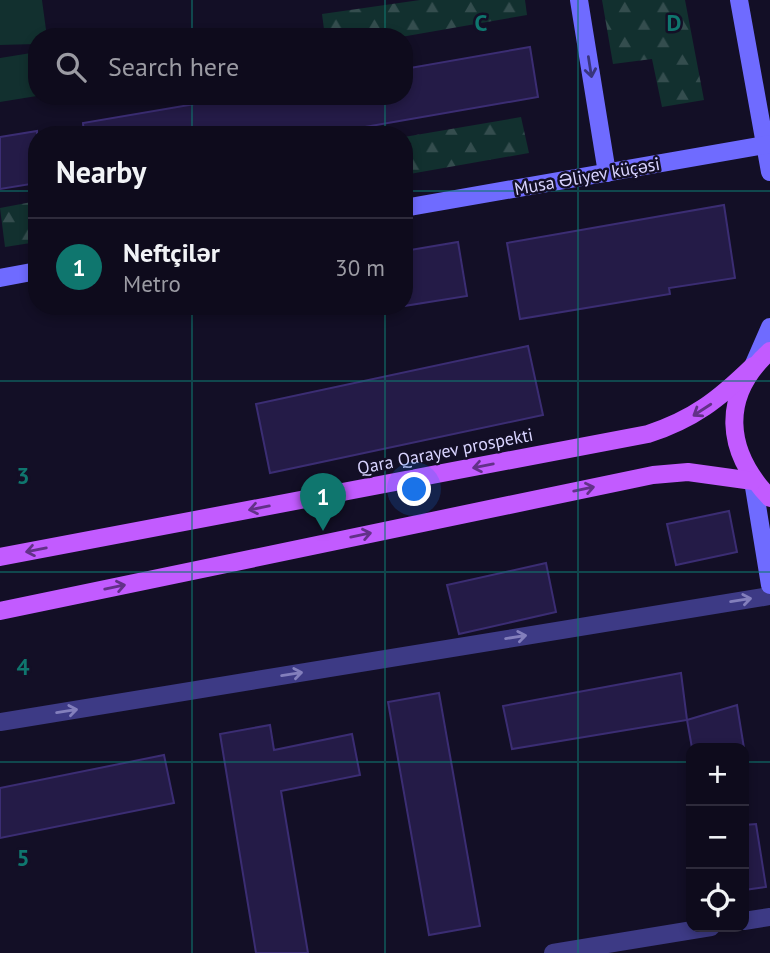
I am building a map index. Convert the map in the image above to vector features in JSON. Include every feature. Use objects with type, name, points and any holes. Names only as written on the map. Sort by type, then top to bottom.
[{"type":"main road","name":"Qara Qarayev prospekti","points":[[0,557],[648,434],[676,425],[701,412],[726,393],[770,351]]},
{"type":"main road","points":[[753,366],[738,394],[734,420],[737,447],[753,481],[770,498]]},
{"type":"main road","points":[[0,611],[653,475],[688,472],[753,481]]},
{"type":"street","points":[[579,0],[607,173]]},
{"type":"street","points":[[739,0],[770,172]]},
{"type":"street","name":"Musa Əliyev küçəsi","points":[[413,206],[770,144]]},
{"type":"street","points":[[0,278],[28,273]]},
{"type":"street","points":[[753,366],[770,327]]},
{"type":"street","points":[[753,481],[770,584]]},
{"type":"street","points":[[0,722],[770,596]]},
{"type":"street","points":[[749,920],[770,917]]},
{"type":"street","points":[[553,953],[686,931]]},
{"type":"green space","points":[[0,0],[42,0],[46,28],[28,28],[28,44],[0,45]]},
{"type":"green space","points":[[420,0],[525,0],[527,15],[413,35],[413,28],[324,28],[322,14]]},
{"type":"green space","points":[[602,0],[685,0],[704,100],[662,107],[652,59],[613,64]]},
{"type":"green space","points":[[28,53],[28,97],[0,102],[0,58]]},
{"type":"green space","points":[[521,117],[529,153],[413,173],[413,135]]},
{"type":"green space","points":[[28,203],[28,243],[5,247],[0,208]]},
{"type":"building","points":[[530,47],[538,97],[371,126],[83,126],[83,123],[189,105],[413,105],[413,67]]},
{"type":"building","points":[[28,132],[28,184],[0,189],[0,137]]},
{"type":"building","points":[[724,205],[735,278],[669,288],[670,294],[520,319],[507,243]]},
{"type":"building","points":[[458,242],[467,296],[413,305],[413,250]]},
{"type":"building","points":[[528,346],[543,415],[270,473],[256,404]]},
{"type":"building","points":[[729,511],[737,552],[676,565],[667,524]]},
{"type":"building","points":[[546,563],[556,612],[459,634],[447,585]]},
{"type":"building","points":[[681,673],[687,720],[512,749],[503,706]]},
{"type":"building","points":[[439,693],[480,926],[429,935],[388,702]]},
{"type":"building","points":[[737,705],[743,743],[691,743],[687,720]]},
{"type":"building","points":[[270,725],[274,750],[352,734],[360,775],[281,791],[308,953],[256,953],[220,734]]},
{"type":"building","points":[[164,755],[174,803],[0,838],[0,788]]},
{"type":"building","points":[[756,824],[766,887],[749,889],[749,869],[749,825]]},
{"type":"place","name":"Neftçilər","points":[[323,531]]}]
